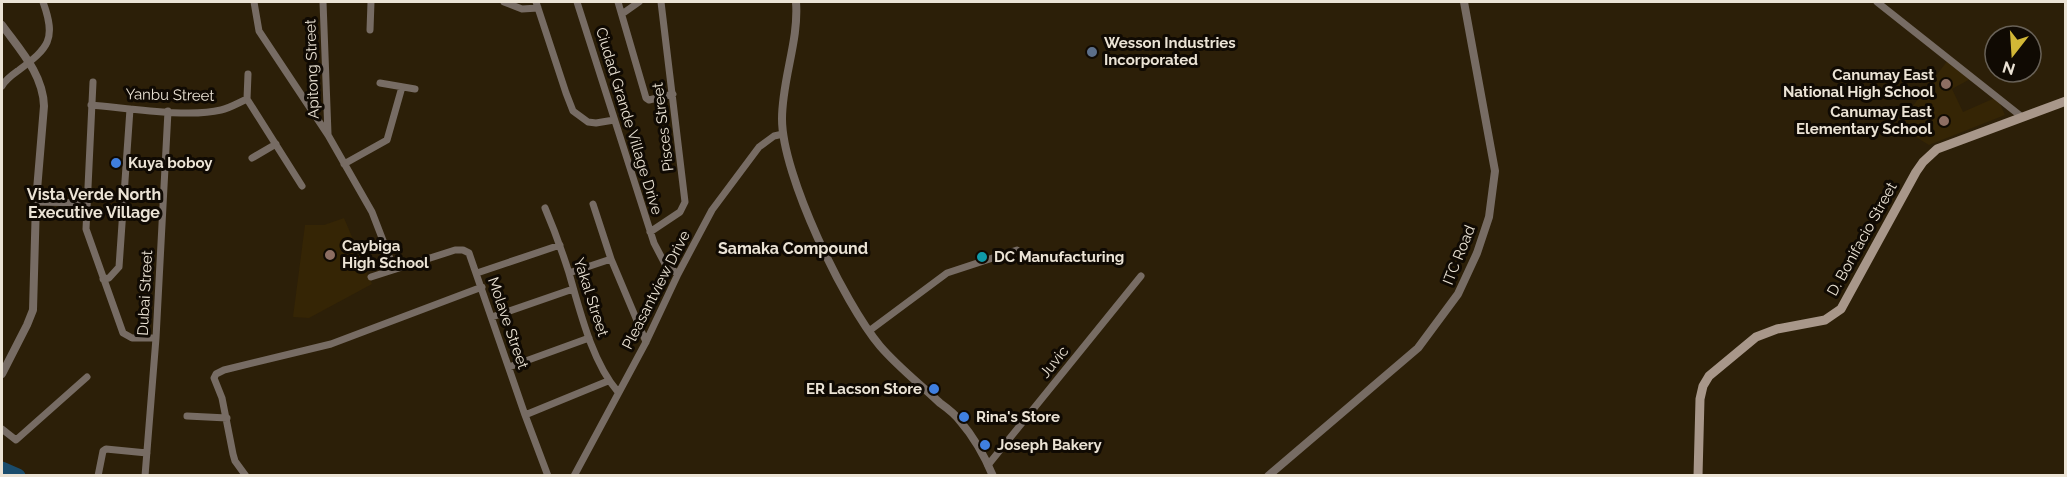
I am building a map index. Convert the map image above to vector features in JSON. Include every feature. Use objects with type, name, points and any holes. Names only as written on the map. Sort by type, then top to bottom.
[{"type":"main road","name":"D. Bonifacio Street","points":[[1698,476],[1700,399],[1706,381],[1713,371],[1755,337],[1778,329],[1825,320],[1836,314],[1852,292],[1916,172],[1929,155],[1947,144],[2066,101]]},
{"type":"street","points":[[2,86],[9,77],[42,51],[48,40],[48,25],[43,2]]},
{"type":"street","points":[[254,2],[259,31],[328,135],[372,212],[394,269]]},
{"type":"street","name":"Apitong Street","points":[[323,2],[328,135]]},
{"type":"street","points":[[370,30],[371,2]]},
{"type":"street","points":[[504,2],[522,9],[537,5],[573,111],[588,122],[614,120]]},
{"type":"street","name":"Ciudad Grande Village Drive","points":[[578,2],[650,232],[661,259],[678,274]]},
{"type":"street","points":[[618,2],[646,98],[649,100],[673,94]]},
{"type":"street","points":[[622,14],[639,2]]},
{"type":"street","name":"Pisces Street","points":[[650,232],[680,212],[685,202],[661,2]]},
{"type":"street","points":[[796,2],[796,27],[783,103],[783,134],[793,176],[819,238],[852,305],[869,331],[887,355],[960,421],[993,476]]},
{"type":"street","name":"ITC Road","points":[[1268,476],[1418,348],[1458,294],[1477,253],[1488,217],[1496,171],[1464,2]]},
{"type":"street","points":[[1877,2],[2022,117]]},
{"type":"street","points":[[2,25],[39,79],[44,97],[36,202],[33,310],[2,374]]},
{"type":"street","points":[[248,74],[247,99],[302,186]]},
{"type":"street","points":[[93,82],[86,203],[87,237],[125,335],[132,338],[156,338]]},
{"type":"street","points":[[380,83],[415,89]]},
{"type":"street","points":[[344,164],[387,140],[402,87]]},
{"type":"street","name":"Yanbu Street","points":[[92,105],[168,111],[216,111],[247,99]]},
{"type":"street","points":[[103,279],[109,278],[120,267],[130,109]]},
{"type":"street","name":"Dubai Street","points":[[146,476],[168,111]]},
{"type":"street","name":"Pleasantview Drive","points":[[574,476],[646,342],[712,210],[753,154],[767,140],[783,134]]},
{"type":"street","points":[[252,158],[276,144]]},
{"type":"street","points":[[36,202],[86,203]]},
{"type":"street","points":[[593,204],[611,259],[646,342]]},
{"type":"street","name":"Yakal Street","points":[[545,208],[560,245],[589,338],[608,381],[618,392]]},
{"type":"street","points":[[477,273],[560,245]]},
{"type":"street","name":"Molave Street","points":[[371,277],[459,250],[469,253],[548,476]]},
{"type":"street","points":[[869,331],[947,273],[1017,250]]},
{"type":"street","points":[[569,273],[611,259]]},
{"type":"street","name":"Juvic","points":[[988,465],[1141,276]]},
{"type":"street","points":[[246,476],[235,461],[222,398],[214,378],[216,374],[224,370],[331,344],[482,287]]},
{"type":"street","points":[[492,317],[573,289]]},
{"type":"street","points":[[509,367],[589,338]]},
{"type":"street","points":[[2,429],[16,440],[87,377]]},
{"type":"street","points":[[525,416],[608,381]]},
{"type":"street","points":[[187,416],[227,418]]},
{"type":"street","points":[[98,476],[103,451],[106,449],[147,453]]},
{"type":"shaded area","name":"Canumay East Elementary School","points":[[1948,60],[1972,78],[1952,89],[1963,112],[1997,97],[2005,115],[1929,145],[1896,125]]},
{"type":"shaded area","name":"Caybiga High School","points":[[344,218],[372,284],[309,318],[293,317],[305,225],[324,225]]},
{"type":"waterway","points":[[2,469],[18,476]]},
{"type":"place","name":"Wesson Industries Incorporated","points":[[1092,52]]},
{"type":"place","name":"Canumay East National High School","points":[[1946,84]]},
{"type":"place","name":"Canumay East Elementary School","points":[[1944,121]]},
{"type":"place","name":"Kuya boboy","points":[[116,163]]},
{"type":"place","name":"Caybiga High School","points":[[330,255]]},
{"type":"place","name":"DC Manufacturing","points":[[982,257]]},
{"type":"place","name":"ER Lacson Store","points":[[934,389]]},
{"type":"place","name":"Rina's Store","points":[[964,417]]},
{"type":"place","name":"Joseph Bakery","points":[[985,445]]},
{"type":"district","name":"Vista Verde North Executive Village","points":[[94,203]]},
{"type":"district","name":"Samaka Compound","points":[[793,248]]}]
